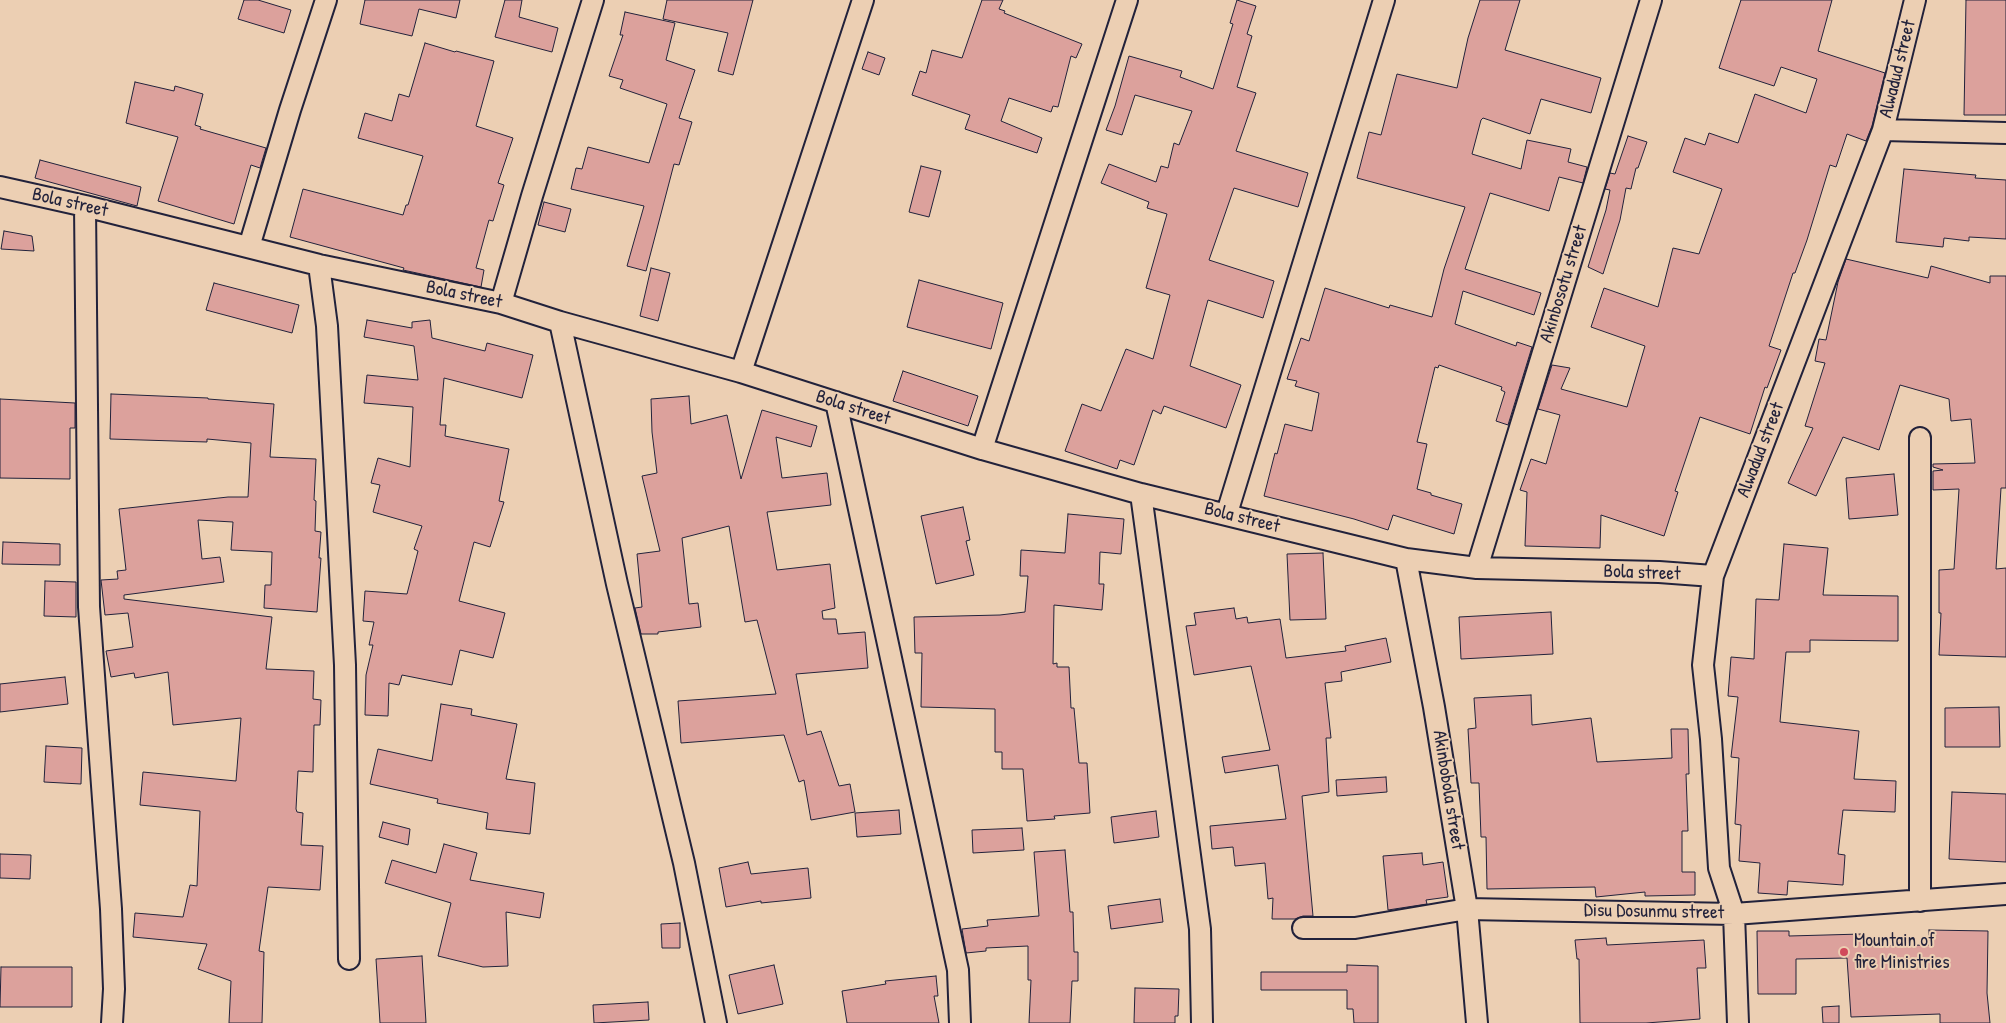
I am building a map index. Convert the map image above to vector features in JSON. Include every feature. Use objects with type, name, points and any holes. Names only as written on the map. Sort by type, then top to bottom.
[{"type":"street","points":[[249,247],[290,110],[326,0]]},
{"type":"street","points":[[502,303],[532,196],[592,0]]},
{"type":"street","points":[[741,372],[863,0]]},
{"type":"street","points":[[982,449],[1127,0]]},
{"type":"street","points":[[1227,513],[1384,0]]},
{"type":"street","name":"Akinbosotu street","points":[[1476,568],[1652,0]]},
{"type":"street","name":"Alwadud street","points":[[1738,1023],[1734,914],[1719,868],[1711,739],[1703,665],[1713,576],[1883,130],[1915,0]]},
{"type":"street","points":[[1883,130],[2006,133]]},
{"type":"street","name":"Bola street","points":[[0,187],[85,206],[319,265],[502,303],[560,322],[741,372],[982,449],[1141,494],[1227,513],[1406,559],[1476,568],[1659,572],[1713,576]]},
{"type":"street","points":[[85,206],[89,607],[111,908],[114,989],[112,1023]]},
{"type":"street","points":[[319,265],[328,335],[345,655],[349,959]]},
{"type":"street","points":[[560,322],[616,584],[684,863],[716,1023]]},
{"type":"street","points":[[836,402],[958,970],[960,1023]]},
{"type":"street","points":[[1920,438],[1920,901]]},
{"type":"street","points":[[1141,494],[1200,929],[1202,1023]]},
{"type":"street","name":"Akinbobola street","points":[[1406,559],[1434,707],[1467,909],[1477,1023]]},
{"type":"street","name":"Disu Dosunmu street","points":[[1303,928],[1355,928],[1467,909],[1734,914],[2006,894]]},
{"type":"building","points":[[244,0],[258,0],[291,10],[284,33],[238,19]]},
{"type":"building","points":[[365,0],[460,0],[456,18],[419,9],[412,36],[360,24]]},
{"type":"building","points":[[505,0],[522,0],[519,17],[558,28],[552,52],[495,37]]},
{"type":"building","points":[[667,0],[753,0],[733,75],[718,71],[728,33],[663,19]]},
{"type":"building","points":[[982,0],[1003,0],[999,9],[1005,11],[1004,13],[1082,44],[1076,58],[1071,56],[1058,107],[1053,106],[1051,112],[1009,98],[1001,121],[1042,138],[1037,153],[965,129],[970,115],[912,95],[920,71],[926,73],[932,50],[962,58]]},
{"type":"building","points":[[1237,0],[1256,6],[1247,34],[1252,36],[1237,87],[1256,93],[1236,151],[1308,173],[1298,207],[1234,188],[1209,260],[1274,281],[1263,318],[1208,300],[1190,366],[1241,385],[1226,428],[1164,406],[1161,414],[1153,410],[1134,465],[1120,460],[1117,469],[1065,451],[1082,404],[1101,411],[1126,349],[1153,359],[1170,295],[1146,288],[1167,214],[1147,208],[1149,202],[1101,183],[1109,164],[1156,182],[1161,166],[1168,168],[1174,143],[1179,145],[1192,111],[1135,95],[1122,135],[1106,130],[1129,56],[1182,71],[1180,77],[1213,89],[1233,24],[1230,23]]},
{"type":"building","points":[[1480,0],[1520,0],[1505,50],[1601,78],[1591,113],[1541,99],[1530,134],[1483,118],[1481,120],[1472,154],[1521,169],[1527,140],[1571,149],[1568,162],[1587,167],[1583,183],[1559,177],[1549,211],[1490,193],[1465,269],[1541,293],[1534,315],[1463,291],[1455,324],[1516,346],[1517,342],[1532,347],[1508,425],[1496,421],[1505,392],[1501,390],[1502,387],[1439,365],[1438,368],[1435,367],[1417,442],[1427,444],[1417,489],[1462,504],[1454,534],[1393,515],[1388,530],[1354,519],[1264,496],[1285,424],[1312,431],[1319,393],[1295,386],[1297,381],[1287,379],[1301,338],[1309,341],[1325,288],[1389,308],[1390,305],[1432,317],[1444,269],[1465,207],[1357,178],[1369,132],[1381,135],[1397,74],[1457,88],[1468,38]]},
{"type":"building","points":[[1741,0],[1832,0],[1818,51],[1885,73],[1872,126],[1866,141],[1847,134],[1836,167],[1830,165],[1807,240],[1795,273],[1793,273],[1769,346],[1781,350],[1767,388],[1765,387],[1750,434],[1700,417],[1675,491],[1678,492],[1664,536],[1601,515],[1600,548],[1525,546],[1527,492],[1520,490],[1531,459],[1546,464],[1560,415],[1538,409],[1552,365],[1570,368],[1561,389],[1627,407],[1645,346],[1591,327],[1604,288],[1658,307],[1673,248],[1699,254],[1722,189],[1673,172],[1685,138],[1705,145],[1709,133],[1738,143],[1755,94],[1806,113],[1817,79],[1781,67],[1774,86],[1719,68]]},
{"type":"building","points":[[1966,0],[2006,0],[2006,115],[1964,115]]},
{"type":"building","points":[[625,12],[675,23],[666,60],[695,70],[679,118],[692,122],[679,165],[674,164],[646,271],[627,266],[644,206],[571,189],[576,168],[582,169],[588,147],[649,163],[667,104],[620,88],[623,80],[609,76],[623,35],[620,35]]},
{"type":"building","points":[[425,43],[494,61],[476,126],[513,138],[498,183],[504,185],[493,221],[489,220],[476,268],[484,270],[481,287],[403,270],[404,268],[290,237],[303,189],[403,215],[406,205],[408,205],[423,156],[358,138],[365,113],[392,121],[399,94],[409,97]]},
{"type":"building","points":[[868,52],[885,58],[879,75],[862,69]]},
{"type":"building","points":[[135,82],[174,91],[175,86],[203,94],[195,125],[201,127],[200,129],[266,148],[260,168],[251,165],[234,224],[158,201],[178,137],[126,123]]},
{"type":"building","points":[[1628,136],[1647,142],[1638,168],[1636,168],[1631,189],[1626,188],[1620,220],[1603,274],[1588,267],[1606,210],[1610,190],[1605,189],[1610,173],[1615,174]]},
{"type":"building","points":[[40,160],[141,187],[137,206],[35,178]]},
{"type":"building","points":[[921,166],[941,171],[929,217],[909,212]]},
{"type":"building","points":[[1904,169],[1976,175],[1975,178],[2006,180],[2006,239],[1969,237],[1969,241],[1944,238],[1943,247],[1896,242]]},
{"type":"building","points":[[544,202],[571,209],[565,232],[538,225]]},
{"type":"building","points":[[4,231],[32,236],[34,251],[1,249]]},
{"type":"building","points":[[1846,259],[1928,278],[1931,266],[1990,283],[1990,276],[2006,276],[2006,488],[2001,488],[1996,569],[2006,568],[2006,657],[1939,655],[1941,613],[1939,613],[1939,570],[1954,569],[1959,489],[1933,490],[1933,471],[1943,470],[1933,467],[1933,464],[1975,463],[1971,419],[1951,421],[1949,399],[1900,385],[1879,450],[1843,437],[1816,496],[1788,483],[1813,428],[1805,426],[1825,363],[1815,361],[1819,339],[1826,340],[1838,282]]},
{"type":"building","points":[[651,268],[670,273],[658,321],[640,316]]},
{"type":"building","points":[[919,280],[1003,303],[991,349],[907,327]]},
{"type":"building","points":[[214,283],[299,305],[292,333],[206,310]]},
{"type":"building","points":[[367,320],[412,328],[412,322],[430,320],[432,338],[485,351],[487,343],[533,355],[522,398],[444,378],[440,425],[446,425],[445,436],[509,449],[499,501],[504,502],[490,547],[474,542],[459,601],[505,613],[493,658],[460,650],[452,685],[402,675],[399,685],[389,683],[388,716],[365,715],[366,675],[373,645],[369,645],[374,622],[363,621],[365,591],[407,594],[418,551],[414,549],[422,526],[373,512],[380,485],[371,483],[378,458],[410,467],[413,407],[364,403],[367,375],[418,380],[414,346],[364,337]]},
{"type":"building","points":[[903,371],[978,396],[968,426],[893,401]]},
{"type":"building","points":[[111,394],[208,398],[274,404],[270,457],[316,459],[315,531],[321,532],[317,612],[264,608],[265,585],[271,585],[272,552],[231,550],[233,522],[198,520],[202,559],[220,557],[224,582],[124,595],[124,599],[272,617],[266,669],[314,671],[313,699],[321,700],[320,725],[314,725],[313,772],[298,771],[296,809],[297,812],[303,813],[301,845],[323,846],[320,890],[268,887],[259,951],[264,952],[262,1023],[229,1023],[231,981],[198,969],[207,944],[133,937],[135,913],[183,917],[190,885],[197,886],[200,811],[140,805],[143,772],[236,781],[241,718],[173,725],[168,672],[135,678],[134,673],[111,677],[106,651],[133,647],[128,613],[105,615],[101,580],[118,579],[117,571],[126,570],[119,509],[228,497],[248,497],[251,443],[207,439],[207,442],[110,439]]},
{"type":"building","points":[[689,396],[691,424],[727,415],[741,479],[762,410],[817,426],[811,447],[776,437],[782,478],[827,473],[831,505],[767,512],[777,570],[830,564],[835,608],[822,611],[823,619],[836,619],[838,634],[865,632],[868,668],[796,674],[807,735],[821,731],[839,786],[850,784],[855,812],[811,820],[804,780],[799,782],[784,735],[681,743],[678,701],[776,694],[757,620],[745,622],[729,526],[682,538],[689,604],[698,603],[701,627],[658,632],[658,634],[641,634],[635,608],[642,607],[637,554],[660,551],[642,476],[657,473],[652,432],[651,399]]},
{"type":"building","points":[[0,399],[75,403],[75,428],[70,428],[70,479],[0,478]]},
{"type":"building","points":[[1894,474],[1898,515],[1849,519],[1846,478]]},
{"type":"building","points":[[963,507],[970,540],[966,541],[974,575],[936,584],[921,516]]},
{"type":"building","points":[[1068,514],[1124,519],[1121,554],[1100,552],[1099,584],[1104,584],[1102,610],[1054,605],[1053,664],[1057,663],[1057,667],[1069,667],[1071,708],[1074,708],[1079,763],[1087,763],[1090,813],[1054,816],[1055,819],[1027,821],[1023,769],[1002,769],[1002,752],[995,752],[995,709],[921,707],[922,653],[915,653],[914,617],[1000,615],[1025,612],[1028,576],[1020,576],[1021,550],[1065,553]]},
{"type":"building","points":[[3,542],[60,544],[60,565],[2,564]]},
{"type":"building","points":[[1784,544],[1828,548],[1823,595],[1898,596],[1898,641],[1810,640],[1810,652],[1786,652],[1780,722],[1859,731],[1854,779],[1896,781],[1895,812],[1843,810],[1838,854],[1845,855],[1843,885],[1788,881],[1787,895],[1758,893],[1760,863],[1739,861],[1741,825],[1735,824],[1739,758],[1731,757],[1738,697],[1728,696],[1731,657],[1754,659],[1756,599],[1779,600]]},
{"type":"building","points":[[1323,553],[1326,619],[1290,620],[1287,554]]},
{"type":"building","points":[[45,581],[76,582],[76,617],[44,616]]},
{"type":"building","points":[[1234,608],[1236,619],[1247,617],[1248,623],[1280,619],[1286,658],[1346,651],[1345,646],[1386,638],[1391,662],[1341,672],[1342,681],[1325,683],[1331,738],[1326,738],[1329,792],[1302,796],[1313,916],[1303,916],[1295,919],[1272,919],[1273,898],[1268,899],[1265,863],[1235,866],[1233,847],[1212,849],[1210,826],[1286,819],[1278,765],[1225,773],[1222,757],[1270,750],[1251,666],[1194,675],[1186,626],[1196,625],[1194,613]]},
{"type":"building","points":[[1551,612],[1553,654],[1461,659],[1459,617]]},
{"type":"building","points":[[65,677],[68,704],[0,712],[0,684]]},
{"type":"building","points":[[1531,695],[1532,725],[1591,718],[1597,762],[1672,758],[1671,729],[1688,729],[1689,774],[1686,774],[1688,831],[1682,831],[1682,872],[1695,872],[1695,895],[1645,896],[1645,892],[1596,897],[1595,887],[1487,889],[1486,837],[1481,837],[1479,783],[1471,783],[1468,729],[1476,728],[1474,698]]},
{"type":"building","points":[[441,704],[472,709],[471,715],[517,724],[506,779],[535,783],[530,834],[486,829],[488,813],[437,803],[438,799],[370,784],[378,749],[432,761]]},
{"type":"building","points":[[1999,707],[2000,747],[1945,747],[1945,708]]},
{"type":"building","points":[[46,746],[82,748],[81,784],[44,782]]},
{"type":"building","points":[[1386,777],[1387,792],[1337,796],[1336,780]]},
{"type":"building","points":[[1952,792],[2006,794],[2006,862],[1949,859]]},
{"type":"building","points":[[899,810],[901,834],[857,837],[855,813]]},
{"type":"building","points":[[1156,811],[1159,837],[1114,843],[1111,817]]},
{"type":"building","points":[[383,822],[410,829],[408,845],[379,837]]},
{"type":"building","points":[[1022,828],[1024,850],[973,853],[972,830]]},
{"type":"building","points":[[444,844],[477,853],[470,880],[544,893],[540,918],[506,912],[508,966],[483,967],[438,956],[451,903],[385,883],[392,860],[436,873]]},
{"type":"building","points":[[1065,850],[1070,912],[1073,912],[1074,952],[1078,952],[1078,981],[1072,981],[1070,1023],[1029,1023],[1031,980],[1028,980],[1028,946],[986,948],[986,951],[966,953],[962,929],[988,926],[987,920],[1039,916],[1034,852]]},
{"type":"building","points":[[1422,853],[1423,865],[1443,862],[1448,897],[1426,900],[1427,904],[1388,910],[1383,856]]},
{"type":"building","points":[[0,854],[31,855],[30,879],[0,878]]},
{"type":"building","points":[[748,862],[751,874],[808,868],[811,898],[761,903],[761,901],[726,907],[719,868]]},
{"type":"building","points":[[1160,899],[1163,922],[1111,929],[1108,906]]},
{"type":"building","points":[[680,923],[680,948],[662,948],[661,924]]},
{"type":"building","points":[[1929,930],[1988,931],[1987,993],[1990,1023],[1940,1023],[1940,1014],[1851,1017],[1847,958],[1796,959],[1796,994],[1758,994],[1757,931],[1789,931],[1789,936],[1862,934],[1862,946],[1929,945]]},
{"type":"building","points":[[1606,938],[1607,945],[1704,940],[1706,968],[1697,968],[1700,1019],[1646,1023],[1580,1023],[1579,959],[1577,959],[1575,940]]},
{"type":"building","points":[[422,956],[426,1023],[380,1023],[376,959]]},
{"type":"building","points":[[774,965],[783,1004],[738,1014],[729,975]]},
{"type":"building","points":[[1347,965],[1378,966],[1378,1023],[1354,1023],[1353,1009],[1347,1009],[1347,990],[1261,990],[1261,972],[1347,972]]},
{"type":"building","points":[[1,967],[72,967],[72,1007],[0,1007]]},
{"type":"building","points":[[936,976],[938,996],[934,996],[939,1023],[847,1023],[842,991],[886,984],[885,981]]},
{"type":"building","points":[[1135,988],[1179,989],[1178,1016],[1175,1016],[1175,1023],[1134,1023]]},
{"type":"building","points":[[648,1002],[649,1020],[594,1023],[593,1005]]},
{"type":"building","points":[[1839,1006],[1839,1023],[1823,1023],[1822,1007]]},
{"type":"place","name":"Mountain of fire Ministries","points":[[1844,952]]}]
